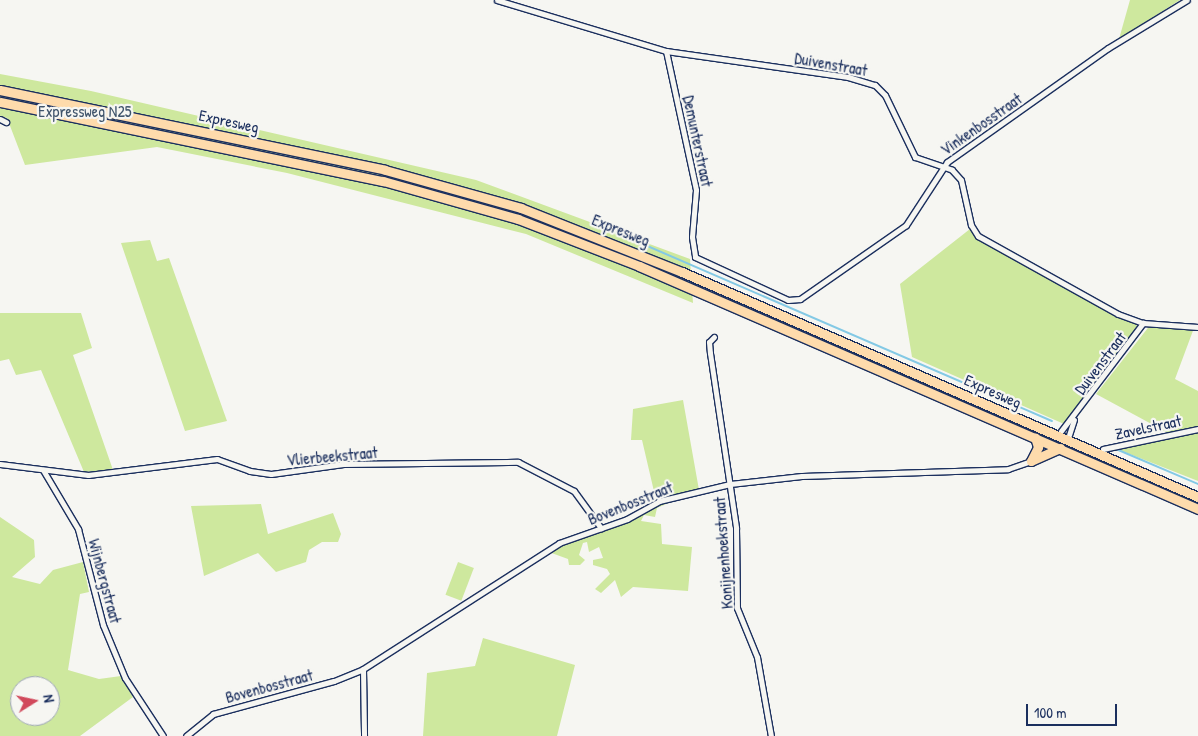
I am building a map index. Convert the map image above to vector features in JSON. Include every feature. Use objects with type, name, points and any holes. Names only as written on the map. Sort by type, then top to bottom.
[{"type":"highway","name":"Expresweg","points":[[0,90],[366,166],[502,202],[659,262],[1064,436],[1198,497]]},
{"type":"highway","name":"Expresweg","points":[[0,102],[383,182],[518,219],[639,266],[1198,509]]},
{"type":"highway","points":[[1030,461],[1038,447],[1035,437]]},
{"type":"highway","points":[[1030,461],[1060,448]]},
{"type":"street","name":"Duivenstraat","points":[[497,0],[666,51],[867,82],[885,95],[914,157],[942,167],[961,180],[971,225],[978,236],[1118,314],[1144,323],[1198,327]]},
{"type":"street","name":"Vinkenbosstraat","points":[[692,237],[696,257],[702,261],[788,300],[800,299],[906,225],[942,167],[1108,48],[1187,0]]},
{"type":"street","name":"Demunterstraat","points":[[666,51],[696,190],[692,237]]},
{"type":"street","name":"Duivenstraat","points":[[1064,436],[1075,417],[1144,323]]},
{"type":"street","name":"Konijnenhoekstraat","points":[[714,337],[709,342],[710,353],[736,528],[737,608],[757,657],[771,736]]},
{"type":"street","name":"Duivenstraat","points":[[1064,436],[1075,417]]},
{"type":"street","name":"Zavelstraat","points":[[1103,449],[1198,429]]},
{"type":"street","name":"Vlierbeekstraat","points":[[43,470],[95,474],[217,459],[250,472],[271,474],[343,464],[518,462],[574,491],[600,528]]},
{"type":"street","name":"Bovenbosstraat","points":[[186,736],[213,714],[334,681],[363,668],[560,543],[600,528],[658,501],[730,484],[802,476],[1008,469],[1030,461]]},
{"type":"street","points":[[0,464],[43,470]]},
{"type":"street","name":"Wijnbergstraat","points":[[43,470],[78,529],[103,625],[125,678],[163,736]]},
{"type":"street","points":[[363,668],[364,736]]},
{"type":"green space","points":[[1130,0],[1180,0],[1119,39]]},
{"type":"green space","name":"Expressweg N25","points":[[0,74],[91,91],[476,180],[690,259],[693,303],[526,234],[287,173],[157,147],[25,165],[7,118],[0,116]]},
{"type":"green space","points":[[970,229],[981,240],[1016,261],[1136,323],[1138,329],[1064,424],[912,357],[900,284]]},
{"type":"green space","points":[[150,240],[157,261],[169,258],[227,421],[185,431],[121,243]]},
{"type":"green space","points":[[0,313],[81,313],[92,348],[73,355],[113,470],[84,472],[41,370],[16,375],[9,359],[0,361]]},
{"type":"green space","points":[[1151,324],[1194,328],[1175,379],[1198,391],[1198,481],[1117,449],[1170,434],[1096,394]]},
{"type":"green space","points":[[683,400],[699,490],[671,498],[671,502],[657,508],[655,517],[644,515],[641,521],[661,524],[662,544],[692,547],[688,591],[633,587],[621,597],[615,580],[601,593],[595,589],[610,574],[607,569],[593,565],[593,560],[603,558],[599,547],[589,552],[587,542],[583,543],[579,555],[585,560],[580,565],[569,565],[568,559],[546,551],[627,519],[656,500],[642,440],[631,440],[633,409]]},
{"type":"green space","points":[[261,504],[268,534],[333,513],[341,534],[338,542],[322,542],[309,550],[306,562],[276,572],[258,553],[204,576],[191,506]]},
{"type":"green space","points":[[0,517],[34,540],[35,557],[12,577],[40,584],[53,570],[83,562],[89,592],[80,594],[68,670],[99,679],[121,676],[133,697],[80,736],[0,736]]},
{"type":"green space","points":[[458,562],[474,568],[461,601],[445,595]]},
{"type":"green space","points":[[483,638],[575,665],[557,736],[423,736],[427,673],[475,666]]},
{"type":"waterway","points":[[615,232],[1052,421]]},
{"type":"waterway","points":[[1116,449],[1198,484]]}]
